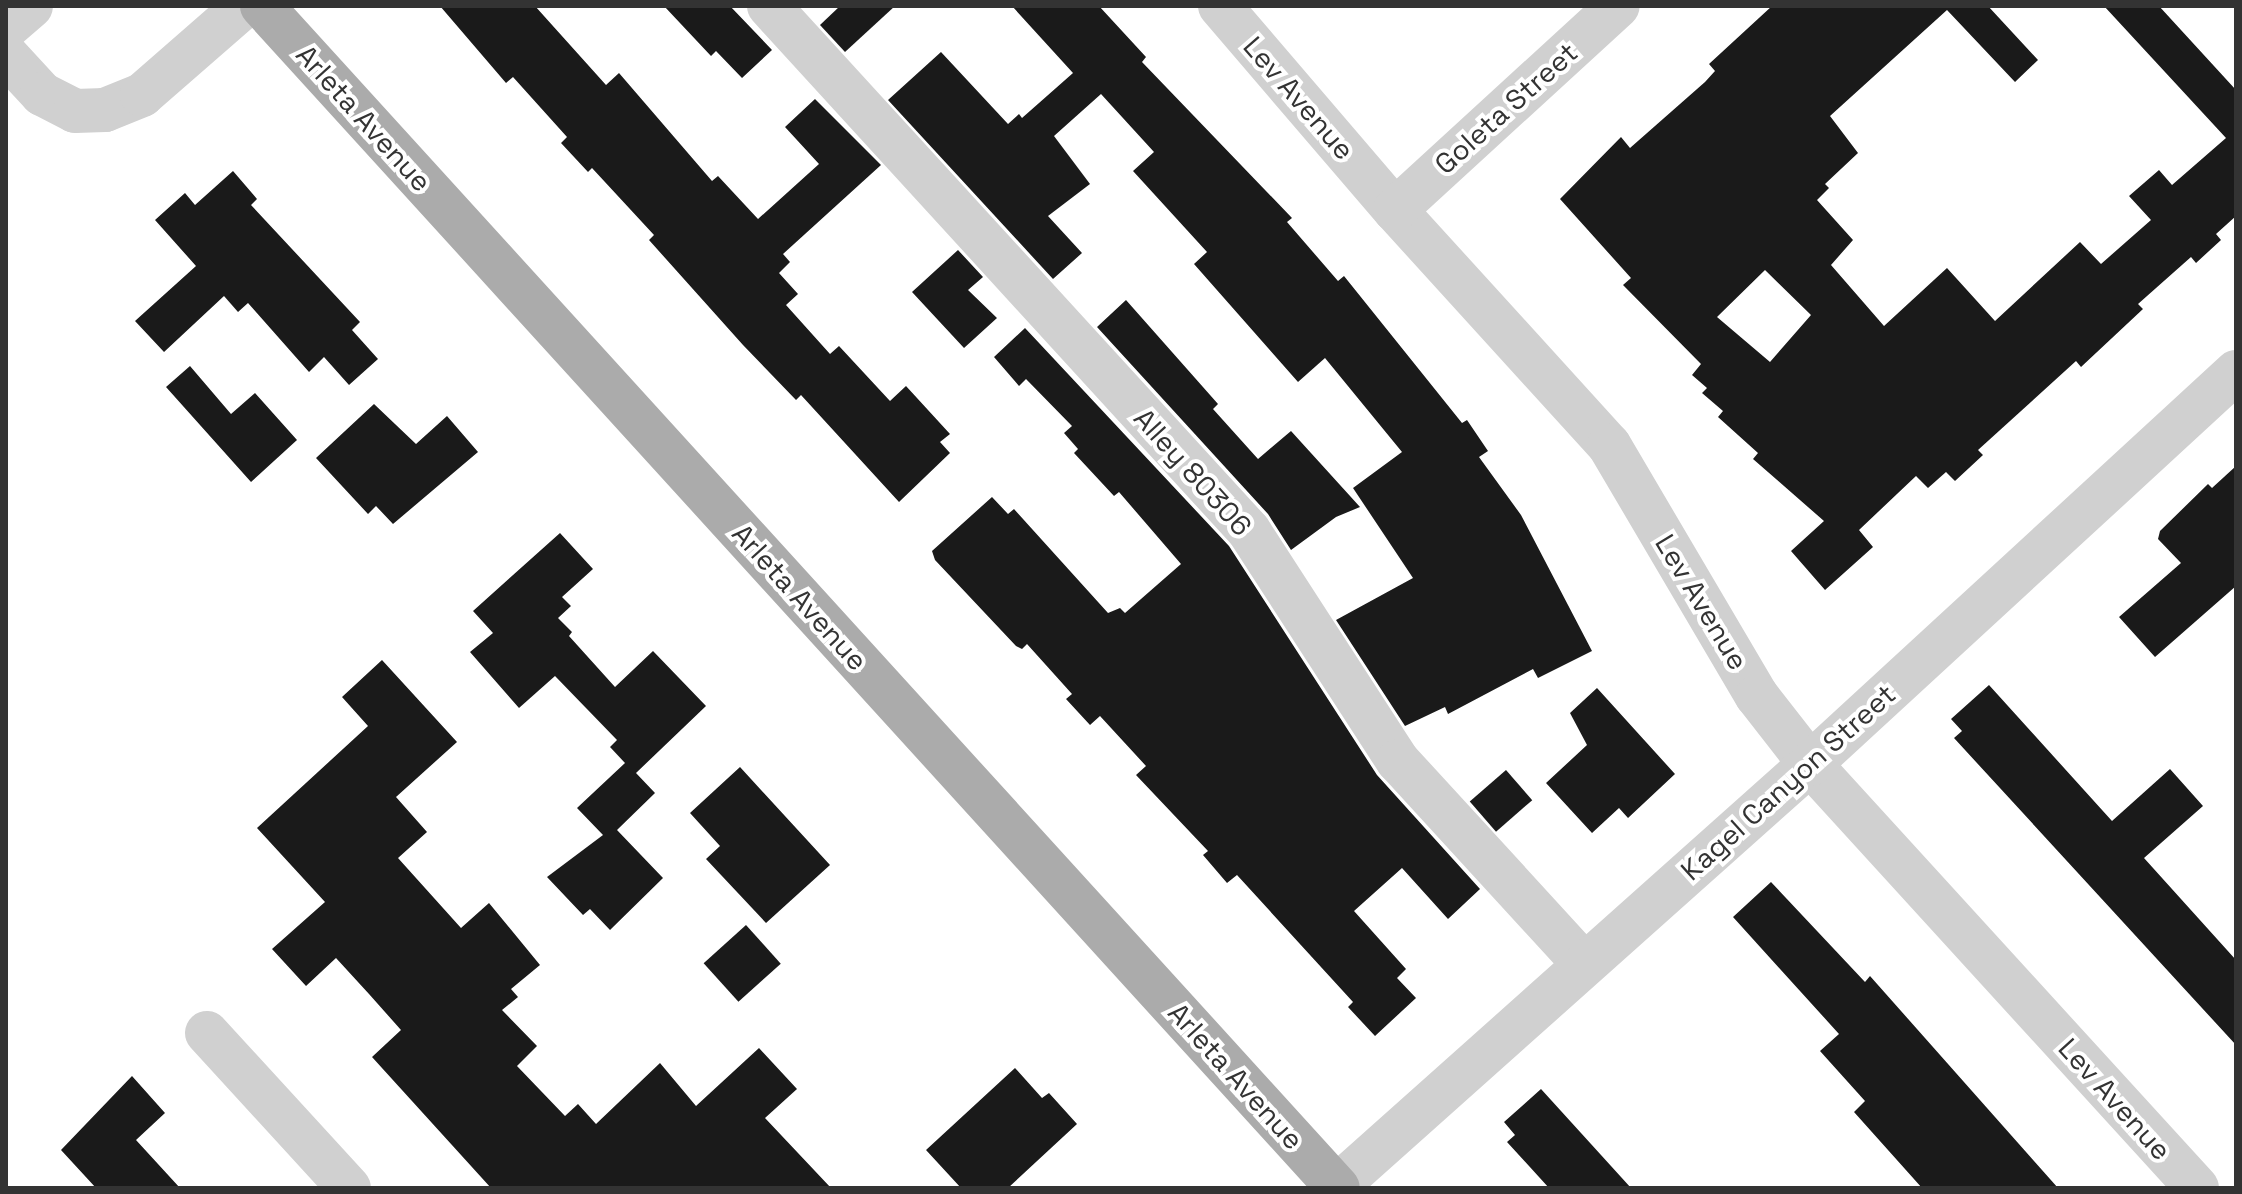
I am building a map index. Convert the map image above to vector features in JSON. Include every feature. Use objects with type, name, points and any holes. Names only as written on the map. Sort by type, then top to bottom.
[{"type":"main road","name":"Arleta Avenue","points":[[262,6],[1337,1188]]},
{"type":"street","points":[[6,28],[31,6]]},
{"type":"street","points":[[6,55],[42,94],[75,111],[105,110],[153,86],[244,6]]},
{"type":"street","name":"Alley 80306","points":[[769,6],[1249,531],[1398,761],[1584,964]]},
{"type":"street","name":"Lev Avenue","points":[[1220,6],[1395,210],[1609,445],[1757,696],[1810,764],[2197,1188]]},
{"type":"street","name":"Goleta Street","points":[[1395,210],[1618,6]]},
{"type":"street","name":"Kagel Canyon Street","points":[[1337,1188],[1810,764],[2236,372]]},
{"type":"street","points":[[207,1033],[349,1188]]},
{"type":"building","points":[[440,6],[535,6],[606,85],[619,73],[712,181],[718,176],[758,219],[819,164],[785,127],[815,99],[881,165],[783,254],[790,262],[779,273],[798,294],[786,305],[830,354],[839,346],[890,401],[906,386],[950,434],[940,442],[950,453],[899,502],[801,395],[796,400],[743,345],[649,240],[654,235],[592,168],[588,172],[561,143],[567,137],[513,77],[506,83]]},
{"type":"building","points":[[664,6],[730,6],[772,50],[742,78],[716,51],[711,56]]},
{"type":"building","points":[[840,6],[895,6],[845,52],[820,25]]},
{"type":"building","points":[[1012,6],[1099,6],[1146,57],[1142,62],[1292,218],[1287,222],[1338,281],[1344,276],[1462,423],[1467,420],[1488,451],[1479,457],[1521,515],[1592,651],[1538,678],[1533,669],[1448,714],[1445,707],[1405,726],[1336,620],[1413,578],[1353,488],[1402,452],[1325,358],[1298,382],[1194,264],[1207,252],[1133,171],[1154,152],[1101,94],[1054,136],[1090,184],[1048,216],[1082,253],[1053,279],[888,100],[941,52],[1008,124],[1019,114],[1022,118],[1073,73]]},
{"type":"building","points":[[1772,6],[1988,6],[2038,60],[2015,82],[1947,10],[1830,116],[1858,153],[1825,184],[1829,188],[1817,200],[1853,240],[1831,265],[1884,326],[1947,268],[1995,321],[2080,242],[2101,264],[2151,220],[2129,196],[2159,170],[2172,185],[2226,138],[2104,6],[2159,6],[2236,90],[2236,216],[2216,234],[2221,240],[2196,263],[2191,257],[2138,304],[2143,309],[2081,367],[2076,361],[1978,450],[1983,455],[1955,481],[1946,472],[1928,488],[1916,476],[1859,530],[1873,547],[1825,590],[1791,551],[1824,521],[1753,459],[1758,453],[1718,417],[1723,411],[1702,393],[1707,388],[1692,375],[1701,364],[1623,285],[1631,278],[1560,199],[1621,137],[1630,148],[1705,82],[1715,71],[1709,64]],"holes":[[[1765,270],[1811,315],[1770,362],[1717,317]]]},
{"type":"building","points":[[233,171],[257,199],[251,205],[360,322],[352,330],[378,359],[349,385],[324,357],[309,372],[248,303],[238,312],[224,296],[164,352],[135,321],[196,266],[155,220],[185,193],[195,205]]},
{"type":"building","points":[[958,250],[983,277],[968,290],[997,318],[964,348],[912,292]]},
{"type":"building","points":[[1126,300],[1218,404],[1213,409],[1258,459],[1291,431],[1360,507],[1336,517],[1291,550],[1268,514],[1097,327]]},
{"type":"building","points":[[1025,328],[1229,546],[1377,775],[1480,889],[1448,919],[1402,868],[1354,911],[1406,969],[1397,978],[1416,998],[1375,1036],[1348,1007],[1353,1002],[1237,875],[1227,883],[1203,855],[1208,851],[1136,775],[1146,766],[1100,716],[1090,725],[1066,699],[1072,694],[1027,644],[1022,649],[1016,646],[935,560],[932,551],[992,497],[1008,514],[1014,509],[1108,613],[1120,608],[1125,613],[1181,564],[1119,492],[1114,496],[1074,453],[1078,449],[1064,433],[1072,426],[1026,379],[1019,386],[994,357]]},
{"type":"building","points":[[190,366],[231,414],[255,393],[297,440],[251,482],[166,387]]},
{"type":"building","points":[[374,404],[416,444],[447,416],[478,452],[393,524],[376,506],[368,514],[316,458]]},
{"type":"building","points":[[2236,466],[2236,586],[2155,657],[2119,617],[2181,563],[2158,539],[2160,531],[2208,484],[2212,488]]},
{"type":"building","points":[[560,533],[593,569],[562,597],[571,606],[558,618],[572,632],[569,636],[615,687],[653,651],[706,706],[636,773],[655,793],[617,830],[663,878],[610,930],[590,909],[583,915],[547,877],[603,835],[577,808],[625,763],[610,747],[617,740],[555,676],[519,708],[470,652],[493,633],[473,611]]},
{"type":"building","points":[[382,660],[457,742],[396,797],[427,832],[398,858],[461,928],[489,903],[540,965],[511,989],[518,997],[502,1010],[537,1046],[517,1066],[565,1116],[578,1104],[596,1124],[660,1063],[696,1106],[759,1048],[797,1089],[765,1118],[831,1188],[491,1188],[372,1057],[401,1030],[369,994],[336,958],[306,986],[272,949],[325,902],[257,828],[368,726],[342,697]]},
{"type":"building","points":[[1989,685],[2112,821],[2170,769],[2203,806],[2144,858],[2236,960],[2236,1045],[1954,738],[1962,731],[1951,719]]},
{"type":"building","points":[[1597,688],[1675,774],[1628,818],[1619,808],[1592,833],[1546,783],[1587,745],[1570,713]]},
{"type":"building","points":[[740,767],[830,865],[766,923],[706,859],[720,846],[690,813]]},
{"type":"building","points":[[1506,770],[1532,800],[1496,832],[1470,801]]},
{"type":"building","points":[[1771,882],[1865,982],[1870,976],[2058,1188],[1922,1188],[1854,1112],[1865,1101],[1820,1051],[1839,1034],[1733,917]]},
{"type":"building","points":[[746,925],[781,964],[738,1002],[704,963]]},
{"type":"building","points":[[1015,1068],[1042,1098],[1049,1093],[1077,1124],[1008,1188],[961,1188],[926,1150]]},
{"type":"building","points":[[132,1076],[165,1113],[136,1140],[180,1188],[96,1188],[61,1150]]},
{"type":"building","points":[[1541,1089],[1631,1188],[1549,1188],[1507,1142],[1515,1135],[1504,1122]]}]
